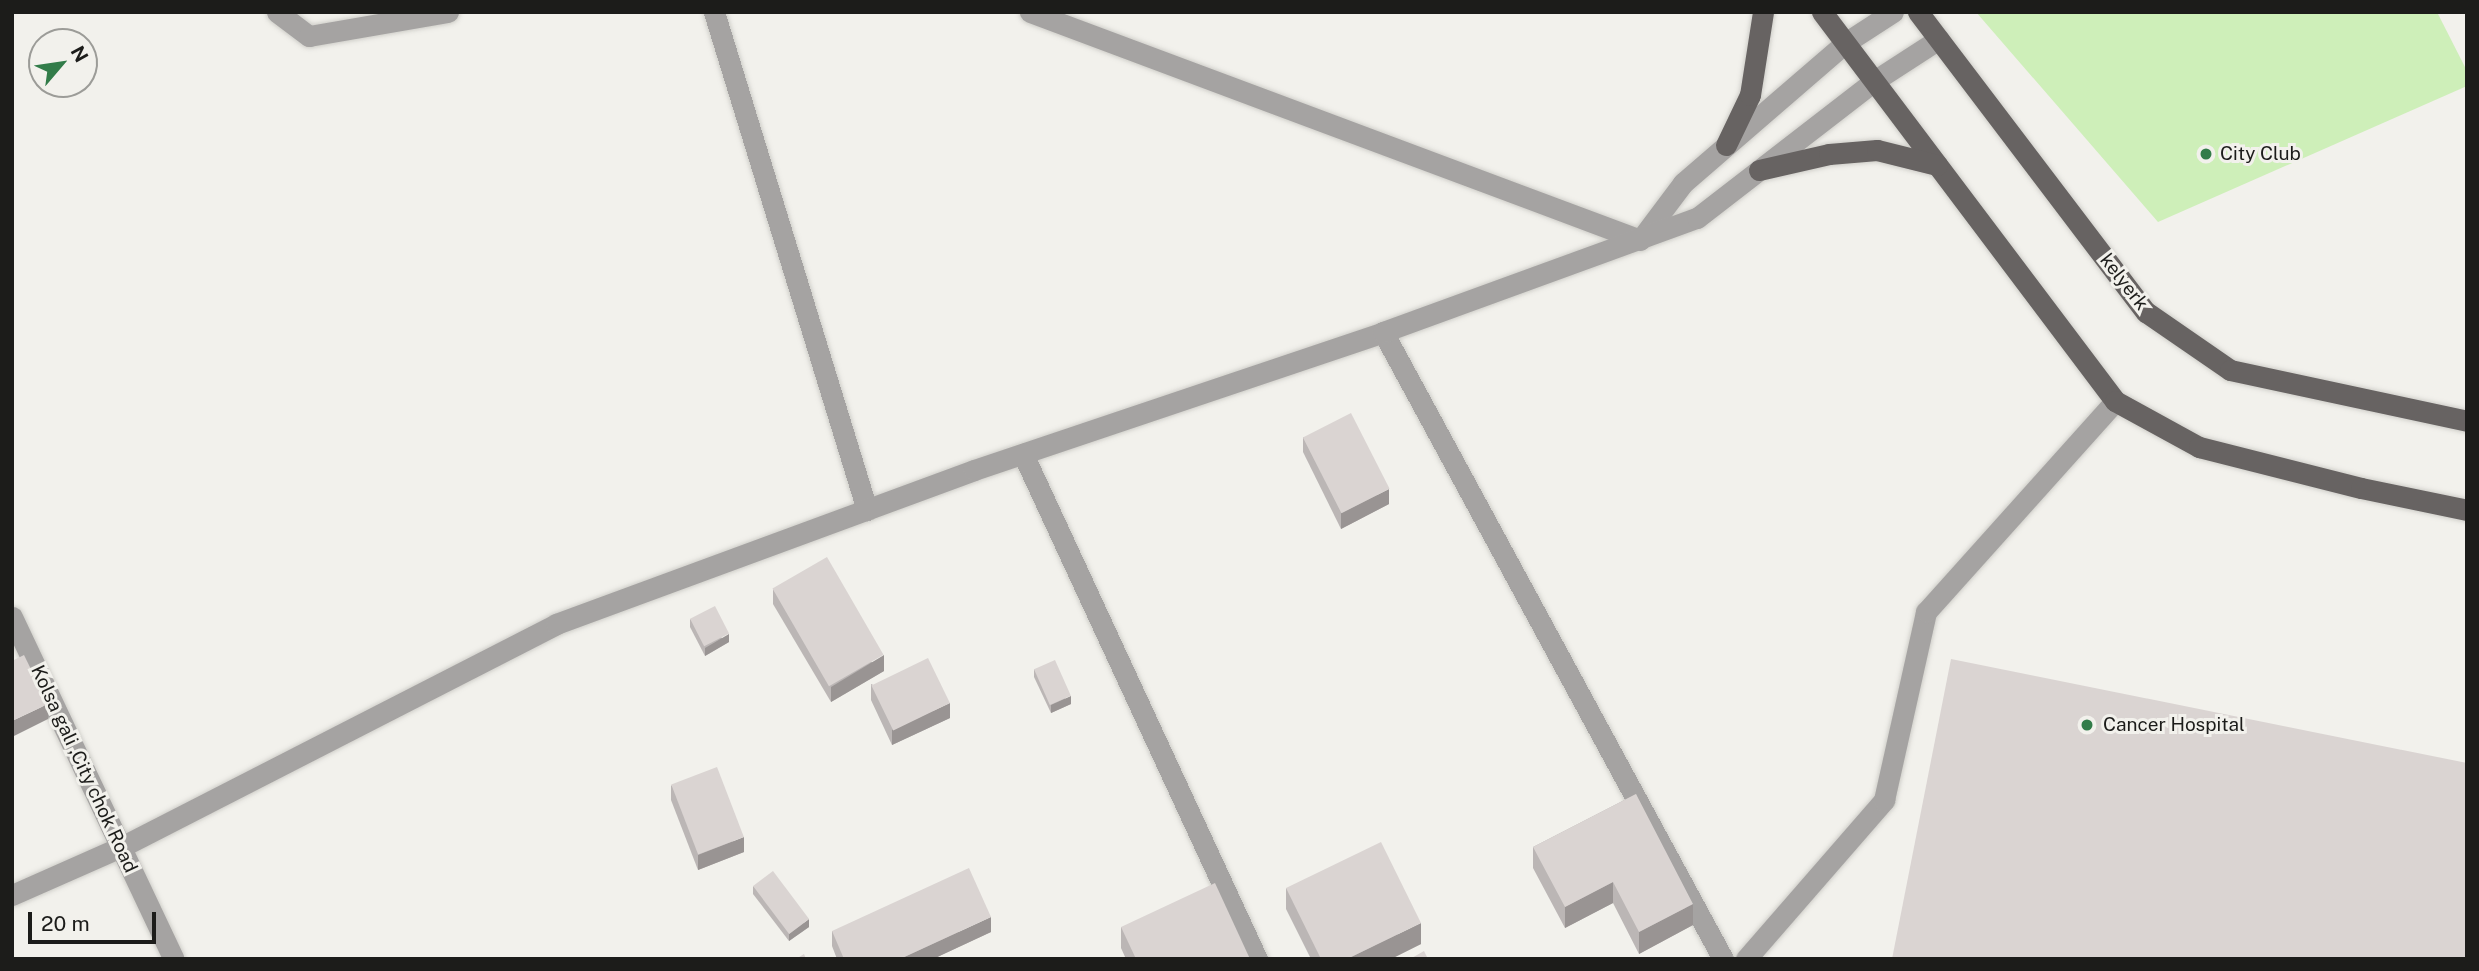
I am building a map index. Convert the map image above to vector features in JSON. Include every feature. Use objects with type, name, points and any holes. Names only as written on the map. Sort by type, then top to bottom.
[{"type":"main road","points":[[1726,145],[1750,95],[1763,12]]},
{"type":"main road","points":[[1822,12],[2115,401],[2199,447],[2361,488],[2467,510]]},
{"type":"main road","name":"kelyerk","points":[[1918,12],[2146,312],[2230,370],[2467,421]]},
{"type":"main road","points":[[1759,170],[1829,155],[1877,150],[1937,165]]},
{"type":"street","points":[[277,12],[309,36],[447,12]]},
{"type":"street","points":[[714,12],[867,510]]},
{"type":"street","points":[[1030,12],[1640,240]]},
{"type":"street","points":[[1640,240],[1683,183],[1845,43],[1893,12]]},
{"type":"street","points":[[12,895],[121,847],[556,624],[1023,454],[1383,332],[1697,218],[1874,81],[1939,39]]},
{"type":"street","points":[[1383,332],[1723,959]]},
{"type":"street","points":[[1746,959],[1884,800],[1926,612],[2115,401]]},
{"type":"street","points":[[1023,454],[1257,959]]},
{"type":"street","name":"Kolsa gali ,City chok Road","points":[[12,617],[174,959]]},
{"type":"green space","name":"City Club","points":[[1976,12],[2437,12],[2467,71],[2467,86],[2158,222]]},
{"type":"building","points":[[1351,413],[1390,489],[1341,513],[1303,438]]},
{"type":"building","points":[[827,557],[884,655],[829,686],[772,588]]},
{"type":"building","points":[[715,606],[729,634],[704,646],[690,619]]},
{"type":"building","points":[[24,655],[48,704],[12,721],[12,661]]},
{"type":"building","points":[[928,658],[950,703],[893,731],[871,686]]},
{"type":"building","name":"Cancer Hospital","points":[[1951,659],[2467,763],[2467,959],[1892,959]]},
{"type":"building","points":[[1055,660],[1071,696],[1050,705],[1034,669]]},
{"type":"building","points":[[717,767],[744,837],[698,855],[671,785]]},
{"type":"building","points":[[1636,794],[1693,904],[1639,932],[1613,882],[1565,907],[1533,847]]},
{"type":"building","points":[[1381,842],[1421,923],[1347,959],[1321,959],[1286,888]]},
{"type":"building","points":[[969,868],[991,917],[900,959],[844,959],[832,931]]},
{"type":"building","points":[[773,871],[809,919],[789,934],[753,886]]},
{"type":"building","points":[[1215,883],[1250,959],[1136,959],[1121,927]]},
{"type":"building","points":[[1424,951],[1428,959],[1410,959]]},
{"type":"place","name":"City Club","points":[[2206,154]]},
{"type":"place","name":"Cancer Hospital","points":[[2087,725]]}]
